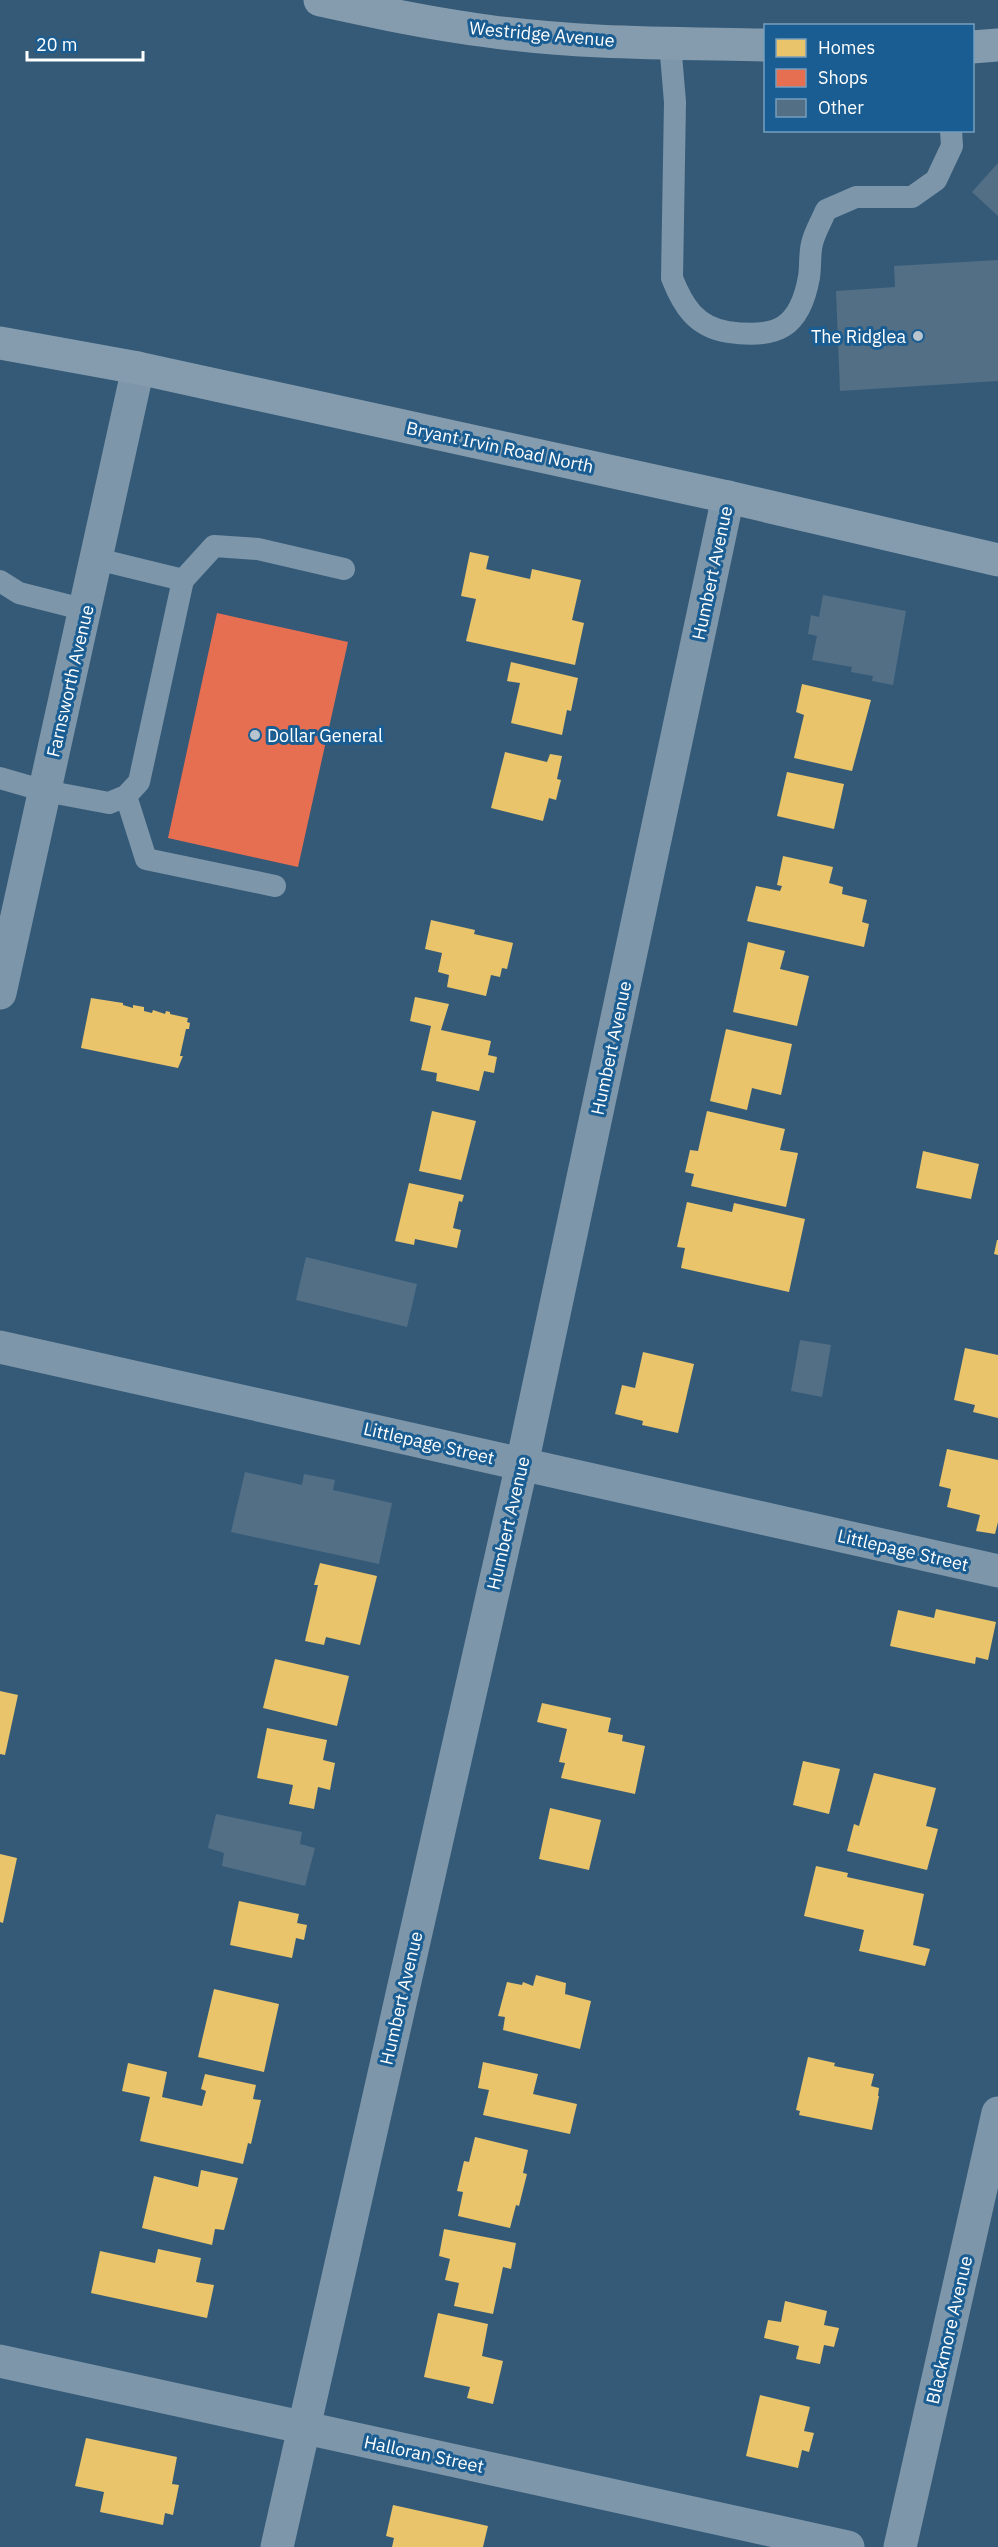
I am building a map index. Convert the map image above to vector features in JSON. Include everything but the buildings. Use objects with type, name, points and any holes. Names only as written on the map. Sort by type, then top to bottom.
[{"type":"main road","name":"Westridge Avenue","points":[[320,0],[392,16],[488,32],[670,43],[764,45]]},
{"type":"main road","points":[[974,47],[998,45]]},
{"type":"main road","name":"Bryant Irvin Road North","points":[[0,343],[138,368],[728,497],[998,560]]},
{"type":"street","name":"Farnsworth Avenue","points":[[0,993],[138,368]]},
{"type":"street","name":"Humbert Avenue","points":[[277,2547],[522,1464],[728,497]]},
{"type":"street","name":"Littlepage Street","points":[[0,1347],[998,1571]]},
{"type":"street","name":"Blackmore Avenue","points":[[900,2547],[998,2112]]},
{"type":"street","name":"Halloran Street","points":[[0,2361],[848,2547]]},
{"type":"lane","points":[[670,43],[675,102],[672,278],[681,300],[693,317],[717,330],[751,336],[780,331],[797,313],[808,278],[812,241],[826,210],[856,197],[912,197],[936,180],[952,146],[951,132]]},
{"type":"lane","points":[[0,778],[45,791],[109,803],[126,796],[139,782],[183,580],[214,546],[258,549],[344,569]]},
{"type":"lane","points":[[97,559],[183,580]]},
{"type":"lane","points":[[0,582],[19,593],[86,610]]},
{"type":"lane","points":[[126,796],[146,859],[275,886]]},
{"type":"place","name":"The Ridglea","points":[[918,336]]},
{"type":"place","name":"Dollar General","points":[[255,735]]}]
